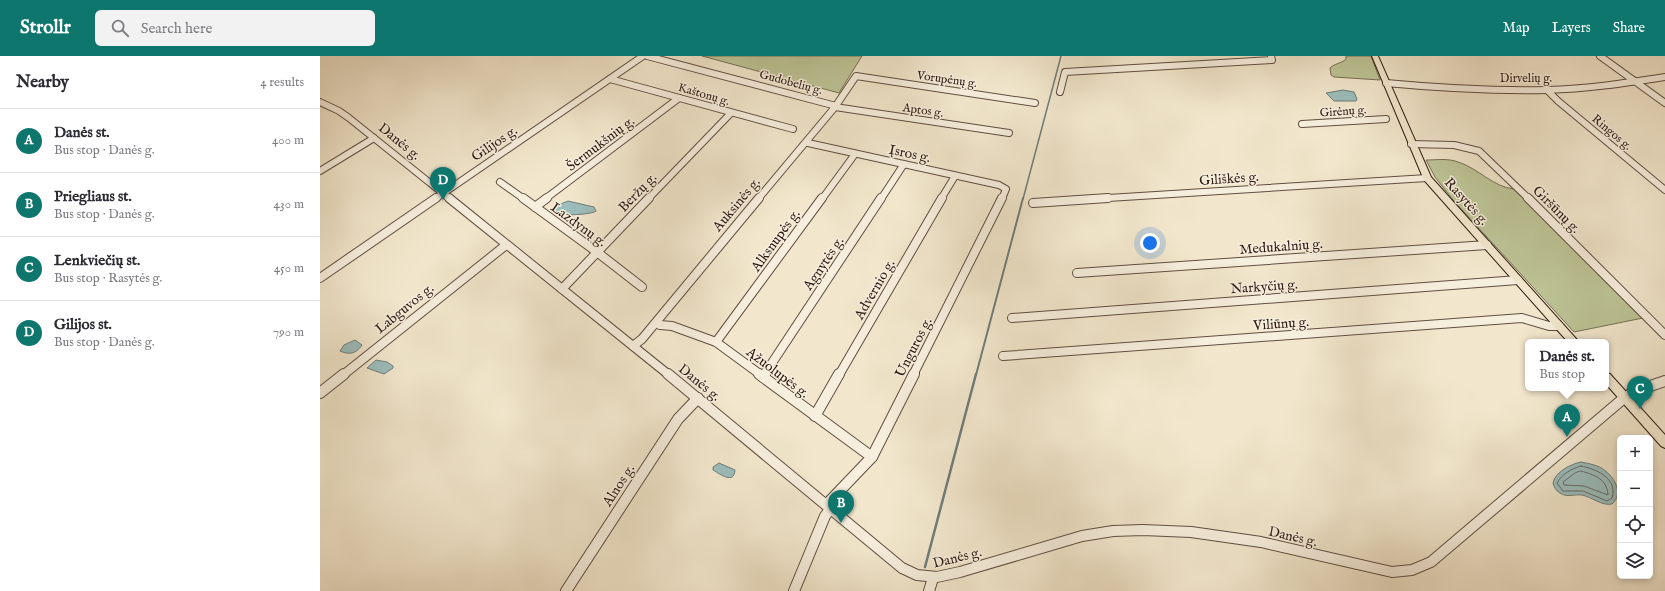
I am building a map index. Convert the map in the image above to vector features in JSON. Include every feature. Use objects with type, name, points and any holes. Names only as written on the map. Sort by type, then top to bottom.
[{"type":"main road","name":"Rasytės g.","points":[[1375,56],[1411,144],[1427,178],[1571,339]]},
{"type":"main road","points":[[1609,380],[1665,443]]},
{"type":"street","name":"Gilijos g.","points":[[320,278],[442,192],[643,56]]},
{"type":"street","name":"Gudobelių g.","points":[[647,56],[835,107]]},
{"type":"street","points":[[1600,56],[1665,103]]},
{"type":"street","points":[[1060,92],[1065,72],[1272,58]]},
{"type":"street","name":"Auksinės g.","points":[[636,348],[642,338],[835,107],[856,76]]},
{"type":"street","name":"Vorupėnų g.","points":[[856,76],[1035,103]]},
{"type":"street","name":"Dirvelių g.","points":[[1386,83],[1438,88],[1547,90],[1595,87],[1665,77]]},
{"type":"street","name":"Kaštonų g.","points":[[610,79],[793,129]]},
{"type":"street","name":"Ringos g.","points":[[1547,90],[1558,101],[1665,190]]},
{"type":"street","name":"Šermukšnių g.","points":[[535,207],[679,98]]},
{"type":"street","name":"Danės g.","points":[[320,102],[339,111],[442,192],[698,398],[902,568],[914,575],[933,578],[960,572],[1082,536],[1114,531],[1143,530],[1191,532],[1241,539],[1392,572],[1406,572],[1420,569],[1431,562],[1612,409],[1624,397],[1640,389],[1665,381]]},
{"type":"street","name":"Aptos g.","points":[[835,107],[1009,133]]},
{"type":"street","name":"Beržų g.","points":[[562,289],[731,113]]},
{"type":"street","name":"Girėnų g.","points":[[1302,124],[1386,119]]},
{"type":"street","points":[[636,348],[660,325],[820,129]]},
{"type":"street","points":[[320,171],[374,138]]},
{"type":"street","name":"Įsros g.","points":[[808,143],[999,185],[1006,189]]},
{"type":"street","name":"Giršūnų g.","points":[[1411,144],[1459,144],[1469,146],[1479,151],[1554,223],[1665,335]]},
{"type":"street","name":"Alksnupės g.","points":[[716,342],[855,154]]},
{"type":"street","name":"Agnytės g.","points":[[763,376],[904,164]]},
{"type":"street","name":"Advernio g.","points":[[815,416],[955,176]]},
{"type":"street","name":"Giliškės g.","points":[[1032,203],[1427,178]]},
{"type":"street","name":"Lazdynų g.","points":[[500,182],[597,252],[642,288]]},
{"type":"street","name":"Unguros g.","points":[[794,591],[829,506],[872,457],[1006,189]]},
{"type":"street","name":"Labguvos g.","points":[[320,394],[506,245]]},
{"type":"street","name":"Medukalnių g.","points":[[1077,272],[1487,245]]},
{"type":"street","name":"Narkyčių g.","points":[[1012,318],[1518,280]]},
{"type":"street","name":"Viliūnų g.","points":[[1003,356],[1522,318],[1529,318],[1548,327],[1559,326]]},
{"type":"street","name":"Ąžuolupės g.","points":[[660,325],[672,326],[716,342],[872,457]]},
{"type":"street","name":"Alnos g.","points":[[566,591],[678,419],[698,398]]},
{"type":"street","points":[[929,591],[933,578]]},
{"type":"green space","points":[[702,56],[862,56],[839,93]]},
{"type":"green space","points":[[1346,56],[1371,56],[1380,80],[1334,77],[1331,75],[1330,68],[1344,61]]},
{"type":"green space","points":[[1426,160],[1446,160],[1458,162],[1472,168],[1499,185],[1514,189],[1643,318],[1574,332],[1453,200],[1435,177]]},
{"type":"water","points":[[1343,90],[1354,92],[1357,99],[1356,101],[1334,101],[1326,93]]},
{"type":"water","points":[[568,201],[594,207],[596,211],[575,215],[562,215],[554,213],[556,206]]},
{"type":"water","points":[[355,340],[362,345],[355,352],[346,353],[340,351],[344,345]]},
{"type":"water","points":[[376,360],[387,362],[393,366],[393,368],[384,374],[367,368]]},
{"type":"water","points":[[1581,462],[1597,466],[1612,477],[1617,488],[1617,496],[1612,504],[1600,503],[1582,495],[1568,496],[1556,490],[1553,483],[1554,479],[1560,472]]},
{"type":"water","points":[[719,463],[735,470],[732,477],[729,478],[723,476],[713,470],[713,467]]},
{"type":"waterway","points":[[1023,199],[1061,56]]},
{"type":"waterway","points":[[976,375],[1023,198]]},
{"type":"waterway","points":[[925,567],[976,374]]},
{"type":"place","name":"Gilijos st.","points":[[443,200]]},
{"type":"place","name":"Lenkviečių st.","points":[[1640,409]]},
{"type":"place","name":"Danės st.","points":[[1567,437]]},
{"type":"place","name":"Priegliaus st.","points":[[841,523]]}]
